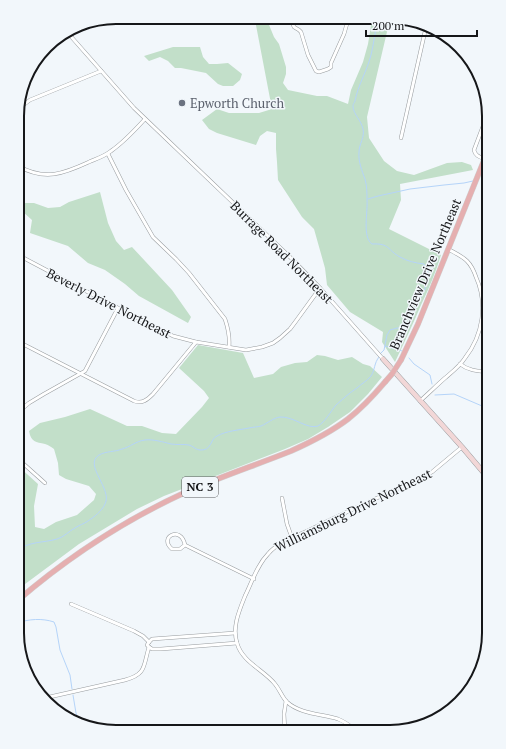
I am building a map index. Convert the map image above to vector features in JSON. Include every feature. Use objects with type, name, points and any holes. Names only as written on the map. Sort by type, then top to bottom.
[{"type":"main road","name":"Branchview Drive Northeast","points":[[24,595],[80,552],[122,525],[187,492],[308,444],[329,432],[364,405],[392,374],[416,330],[482,163]]},
{"type":"street","points":[[293,24],[294,27],[301,32],[308,55],[316,71],[319,72],[328,69],[330,66],[347,24]]},
{"type":"street","points":[[401,138],[425,31]]},
{"type":"street","name":"Burrage Road Northeast","points":[[70,36],[134,108],[292,259],[320,288],[482,471]]},
{"type":"street","points":[[25,104],[30,100],[100,71]]},
{"type":"street","points":[[24,169],[38,174],[52,175],[69,171],[108,154],[122,143],[145,119]]},
{"type":"street","points":[[482,129],[474,150],[476,155],[482,157]]},
{"type":"street","points":[[108,154],[122,184],[153,237],[189,273],[225,319],[228,327],[229,347]]},
{"type":"street","points":[[448,250],[466,260],[474,271],[482,296]]},
{"type":"street","name":"Beverly Drive Northeast","points":[[24,258],[173,336],[196,342],[246,350],[262,347],[273,343],[280,338],[290,329],[320,288]]},
{"type":"street","points":[[24,407],[85,371],[118,308]]},
{"type":"street","points":[[420,401],[460,364],[473,346],[478,336],[482,320]]},
{"type":"street","points":[[24,344],[134,401],[140,402],[144,401],[153,394],[196,342]]},
{"type":"street","points":[[460,364],[472,370],[482,371]]},
{"type":"street","name":"Williamsburg Drive Northeast","points":[[349,725],[337,719],[300,710],[292,706],[286,701],[275,683],[247,659],[240,650],[235,633],[238,616],[243,602],[263,560],[276,547],[333,518],[419,479],[432,472],[462,447]]},
{"type":"street","points":[[24,464],[45,483]]},
{"type":"street","points":[[282,498],[287,524],[292,538]]},
{"type":"street","points":[[185,545],[180,549],[172,549],[168,546],[167,541],[171,535],[180,535],[185,545],[254,579]]},
{"type":"street","points":[[72,604],[134,631],[149,642]]},
{"type":"street","points":[[50,697],[134,678],[144,669],[149,648],[147,645],[152,639],[235,633]]},
{"type":"street","points":[[149,648],[161,649],[237,643]]},
{"type":"street","points":[[285,725],[284,714],[286,701]]},
{"type":"green space","points":[[256,24],[269,24],[274,37],[279,44],[286,67],[286,74],[283,83],[288,90],[317,96],[327,96],[348,104],[351,90],[363,62],[371,24],[389,24],[367,117],[369,138],[384,161],[397,171],[414,175],[447,163],[462,162],[471,165],[473,170],[400,184],[401,200],[389,229],[441,255],[430,286],[395,362],[382,342],[383,332],[350,312],[327,285],[325,268],[314,229],[302,217],[278,180],[276,133],[267,131],[260,136],[256,145],[217,133],[209,129],[202,120],[217,109],[229,113],[259,113],[272,109]]},
{"type":"green space","points":[[173,47],[200,47],[203,57],[209,64],[228,63],[242,74],[240,80],[233,86],[223,86],[218,84],[206,73],[175,68],[168,61],[160,57],[149,61],[144,56]]},
{"type":"green space","points":[[100,192],[108,223],[116,241],[124,250],[132,247],[172,290],[191,317],[188,323],[139,296],[105,270],[88,263],[68,246],[30,233],[32,220],[24,213],[24,203],[34,203],[48,208],[60,207],[69,202]]},
{"type":"green space","points":[[198,345],[243,353],[254,378],[273,374],[281,367],[295,363],[307,362],[317,355],[338,360],[352,357],[363,364],[370,366],[382,377],[350,412],[308,439],[164,496],[137,509],[79,544],[24,585],[24,471],[38,484],[34,506],[35,527],[44,529],[56,522],[77,515],[94,500],[96,494],[89,486],[66,479],[59,475],[58,463],[54,449],[48,445],[34,441],[29,431],[40,423],[90,409],[127,426],[142,426],[162,433],[176,434],[209,398],[204,391],[179,368]]},
{"type":"waterway","points":[[377,24],[371,55],[353,104],[363,132],[359,155],[360,166],[367,187],[367,236],[372,244],[385,246],[411,262],[424,264],[428,273],[425,289],[407,328],[390,330],[387,335],[384,350],[380,354]]},
{"type":"waterway","points":[[368,199],[410,189],[473,181]]},
{"type":"waterway","points":[[385,346],[402,351]]},
{"type":"waterway","points":[[24,546],[60,538],[98,514],[105,504],[106,498],[105,491],[94,465],[95,459],[99,455],[148,440],[189,445],[199,450],[204,450],[207,449],[215,438],[221,434],[261,426],[280,417],[285,417],[314,427],[318,426],[336,405],[371,376],[379,357]]},
{"type":"waterway","points":[[409,358],[414,364],[430,375],[432,384]]},
{"type":"waterway","points":[[435,395],[454,394],[482,406]]},
{"type":"waterway","points":[[24,621],[45,620],[54,622],[60,650],[70,675],[72,689]]},
{"type":"waterway","points":[[73,695],[77,716]]},
{"type":"place","name":"Epworth Church","points":[[182,103]]}]
